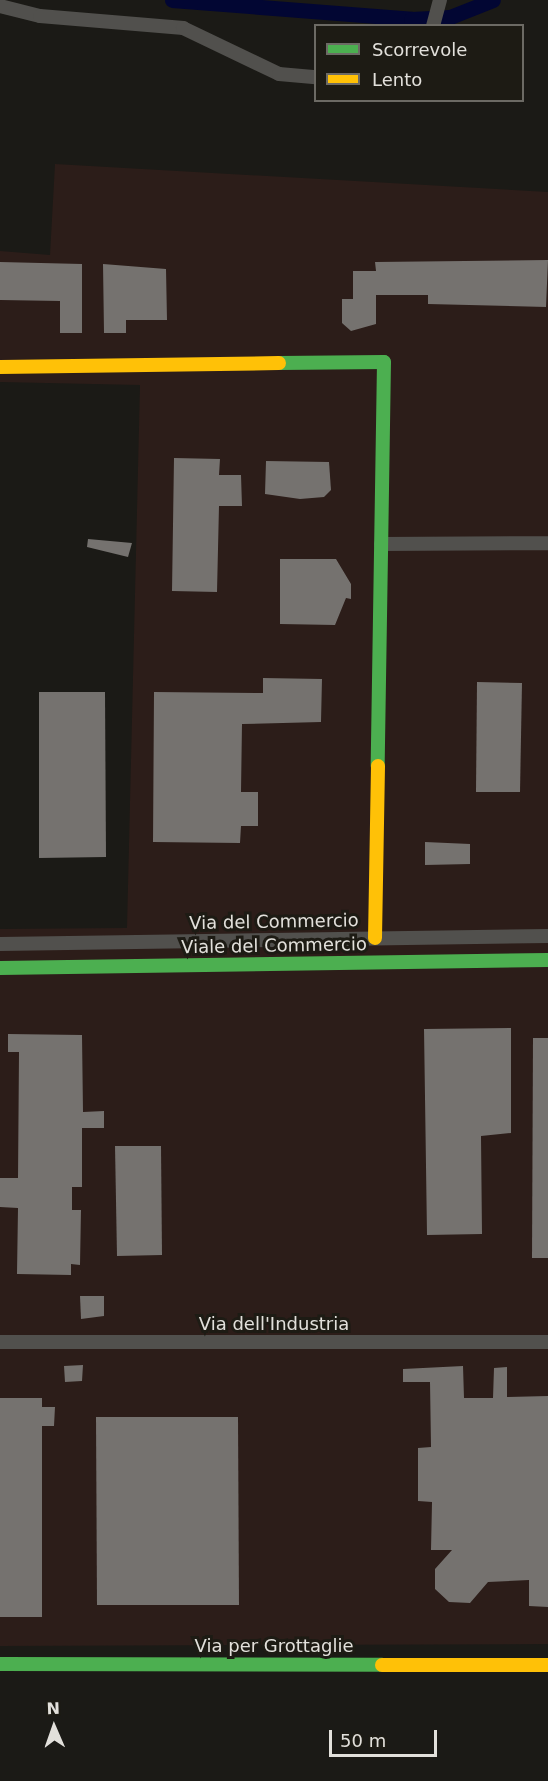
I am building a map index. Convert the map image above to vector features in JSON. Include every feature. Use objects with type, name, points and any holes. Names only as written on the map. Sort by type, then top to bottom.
[{"type":"street","points":[[434,24],[439,2]]},
{"type":"street","points":[[0,6],[40,16],[183,28],[279,74],[314,77]]},
{"type":"street","points":[[0,367],[384,362],[375,938]]},
{"type":"street","points":[[381,543],[548,543]]},
{"type":"street","name":"Via del Commercio","points":[[0,944],[548,936]]},
{"type":"street","name":"Viale del Commercio","points":[[0,968],[548,960]]},
{"type":"street","name":"Via dell'Industria","points":[[0,1342],[548,1342]]},
{"type":"street","name":"Via per Grottaglie","points":[[0,1664],[548,1665]]},
{"type":"shaded area","points":[[55,164],[548,192],[548,1644],[0,1646],[0,929],[127,928],[140,385],[0,382],[0,251],[50,255]]},
{"type":"building","points":[[548,260],[546,307],[428,304],[428,295],[376,295],[376,324],[351,331],[342,323],[342,299],[353,299],[353,271],[376,271],[375,262]]},
{"type":"building","points":[[0,262],[82,264],[82,333],[60,333],[60,301],[0,300]]},
{"type":"building","points":[[103,264],[166,269],[167,320],[126,320],[126,333],[104,333]]},
{"type":"building","points":[[174,458],[220,459],[219,475],[241,475],[242,506],[219,506],[217,592],[172,591]]},
{"type":"building","points":[[266,461],[329,462],[331,490],[324,497],[300,499],[265,494]]},
{"type":"building","points":[[88,539],[132,543],[128,557],[87,547]]},
{"type":"building","points":[[280,559],[336,559],[351,584],[351,599],[346,598],[335,625],[280,624]]},
{"type":"building","points":[[263,678],[322,679],[321,722],[242,724],[241,792],[258,792],[258,826],[241,826],[240,843],[153,842],[154,692],[263,693]]},
{"type":"building","points":[[477,682],[522,683],[520,792],[476,792]]},
{"type":"building","points":[[39,692],[105,692],[106,857],[39,858]]},
{"type":"building","points":[[425,842],[470,844],[470,864],[425,865]]},
{"type":"building","points":[[511,1028],[511,1133],[481,1136],[482,1234],[427,1235],[424,1029]]},
{"type":"building","points":[[8,1034],[82,1035],[83,1112],[104,1111],[104,1128],[82,1128],[82,1187],[72,1187],[72,1210],[81,1210],[80,1265],[71,1264],[71,1275],[17,1274],[18,1208],[0,1207],[0,1178],[18,1178],[19,1052],[8,1052]]},
{"type":"building","points":[[533,1038],[548,1038],[548,1258],[532,1258]]},
{"type":"building","points":[[115,1146],[161,1146],[162,1255],[117,1256]]},
{"type":"building","points":[[80,1296],[104,1296],[104,1316],[81,1319]]},
{"type":"building","points":[[83,1365],[82,1381],[65,1382],[64,1366]]},
{"type":"building","points":[[463,1366],[464,1398],[493,1398],[494,1368],[507,1367],[507,1397],[548,1396],[548,1607],[529,1606],[529,1580],[488,1582],[470,1603],[449,1602],[435,1589],[435,1569],[452,1550],[431,1550],[432,1502],[418,1501],[418,1448],[431,1447],[430,1382],[403,1382],[403,1369]]},
{"type":"building","points":[[0,1398],[42,1398],[42,1407],[55,1407],[54,1426],[42,1426],[42,1617],[0,1617]]},
{"type":"building","points":[[96,1417],[238,1417],[239,1605],[97,1605]]},
{"type":"waterway","points":[[172,0],[411,19],[450,17],[493,0]]},
{"type":"traffic: fast","points":[[279,363],[384,362],[378,766]]},
{"type":"traffic: fast","points":[[0,968],[548,960]]},
{"type":"traffic: fast","points":[[0,1664],[382,1665]]},
{"type":"traffic: slow","points":[[0,367],[279,363]]},
{"type":"traffic: slow","points":[[375,938],[378,766]]},
{"type":"traffic: slow","points":[[382,1665],[548,1665]]}]
